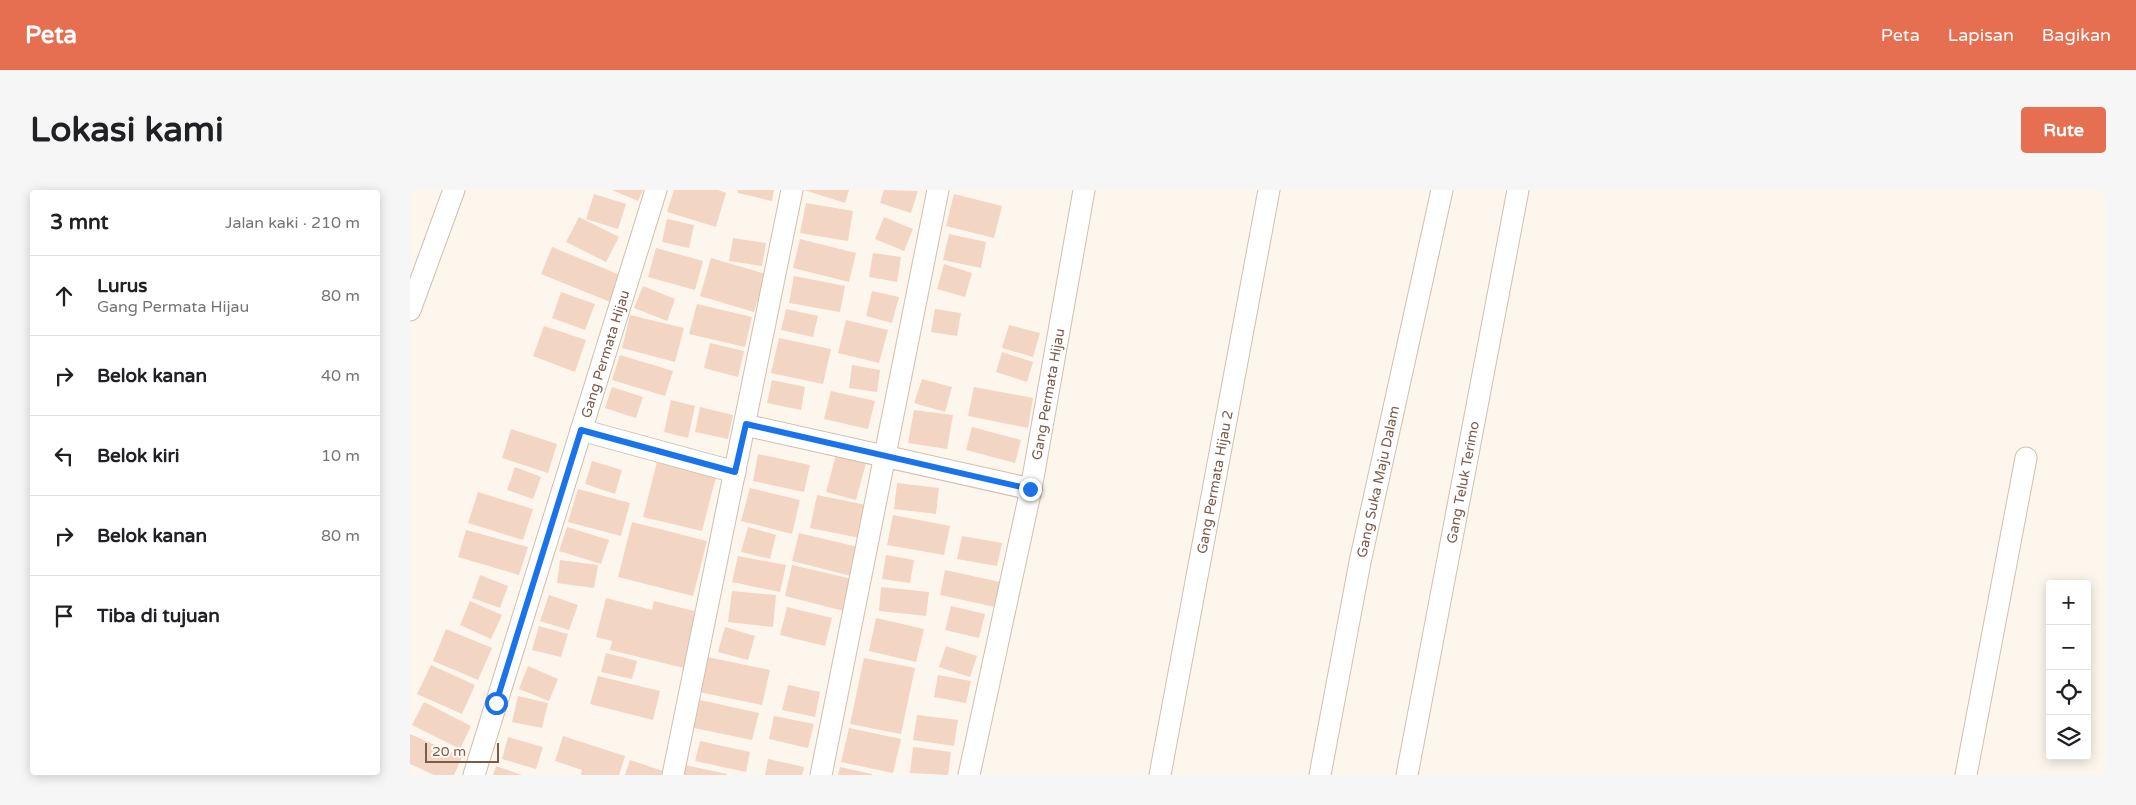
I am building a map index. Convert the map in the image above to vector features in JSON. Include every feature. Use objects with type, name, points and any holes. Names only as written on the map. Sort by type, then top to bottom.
[{"type":"street","points":[[410,310],[454,190]]},
{"type":"street","name":"Gang Permata Hijau","points":[[474,775],[656,190]]},
{"type":"street","points":[[673,775],[746,424],[792,190]]},
{"type":"street","points":[[820,775],[886,457],[938,190]]},
{"type":"street","name":"Gang Permata Hijau","points":[[969,775],[1030,489],[1084,190]]},
{"type":"street","name":"Gang Permata Hijau 2","points":[[1160,775],[1269,190]]},
{"type":"street","name":"Gang Suka Maju Dalam","points":[[1320,775],[1360,562],[1442,190]]},
{"type":"street","name":"Gang Teluk Terimo","points":[[1407,775],[1518,190]]},
{"type":"street","points":[[746,424],[1030,489]]},
{"type":"street","points":[[581,430],[735,472]]},
{"type":"street","points":[[1966,775],[2026,458]]},
{"type":"building","points":[[612,190],[643,190],[638,201]]},
{"type":"building","points":[[674,190],[718,190],[726,193],[716,227],[667,212]]},
{"type":"building","points":[[738,190],[774,190],[772,201],[738,193]]},
{"type":"building","points":[[804,190],[849,190],[845,203]]},
{"type":"building","points":[[884,190],[918,191],[911,213],[880,203]]},
{"type":"building","points":[[594,194],[626,204],[618,229],[586,219]]},
{"type":"building","points":[[954,194],[1002,206],[994,238],[946,226]]},
{"type":"building","points":[[806,203],[853,211],[848,241],[800,233]]},
{"type":"building","points":[[579,217],[619,237],[606,262],[566,242]]},
{"type":"building","points":[[884,217],[913,229],[904,251],[875,239]]},
{"type":"building","points":[[667,219],[694,225],[689,248],[662,242]]},
{"type":"building","points":[[949,234],[986,242],[981,268],[943,260]]},
{"type":"building","points":[[733,238],[766,243],[762,266],[729,261]]},
{"type":"building","points":[[800,239],[856,253],[849,282],[793,268]]},
{"type":"building","points":[[552,247],[625,277],[615,304],[541,274]]},
{"type":"building","points":[[656,248],[703,261],[695,290],[648,277]]},
{"type":"building","points":[[873,253],[901,257],[897,282],[869,277]]},
{"type":"building","points":[[711,258],[766,274],[754,312],[700,296]]},
{"type":"building","points":[[944,264],[972,273],[965,297],[937,289]]},
{"type":"building","points":[[794,276],[845,286],[840,312],[789,303]]},
{"type":"building","points":[[643,286],[675,299],[667,321],[634,308]]},
{"type":"building","points":[[872,291],[899,297],[892,323],[866,316]]},
{"type":"building","points":[[561,292],[595,304],[585,330],[552,318]]},
{"type":"building","points":[[697,304],[752,317],[745,347],[689,334]]},
{"type":"building","points":[[786,309],[818,316],[813,337],[781,330]]},
{"type":"building","points":[[935,309],[961,313],[957,336],[931,332]]},
{"type":"building","points":[[630,315],[684,328],[675,362],[622,348]]},
{"type":"building","points":[[846,320],[888,330],[879,363],[838,353]]},
{"type":"building","points":[[1009,325],[1040,333],[1033,357],[1002,348]]},
{"type":"building","points":[[544,326],[586,340],[575,372],[533,356]]},
{"type":"building","points":[[779,338],[831,349],[823,384],[771,373]]},
{"type":"building","points":[[710,343],[744,351],[738,377],[704,368]]},
{"type":"building","points":[[1002,352],[1033,362],[1027,382],[996,372]]},
{"type":"building","points":[[620,355],[673,371],[665,396],[612,380]]},
{"type":"building","points":[[852,365],[880,370],[877,392],[849,388]]},
{"type":"building","points":[[922,379],[952,387],[945,412],[914,403]]},
{"type":"building","points":[[772,380],[805,387],[801,410],[767,403]]},
{"type":"building","points":[[612,387],[643,397],[636,418],[605,408]]},
{"type":"building","points":[[974,387],[1033,398],[1028,428],[968,416]]},
{"type":"building","points":[[831,391],[875,401],[868,429],[824,419]]},
{"type":"building","points":[[671,400],[695,406],[688,438],[664,432]]},
{"type":"building","points":[[700,407],[733,415],[728,439],[695,432]]},
{"type":"building","points":[[914,410],[953,415],[947,449],[908,443]]},
{"type":"building","points":[[972,427],[1021,440],[1015,463],[966,450]]},
{"type":"building","points":[[511,429],[557,444],[548,473],[502,458]]},
{"type":"building","points":[[758,454],[810,465],[804,492],[753,481]]},
{"type":"building","points":[[836,455],[866,463],[856,500],[826,492]]},
{"type":"building","points":[[592,461],[622,470],[615,494],[585,484]]},
{"type":"building","points":[[657,462],[716,477],[702,531],[643,517]]},
{"type":"building","points":[[515,467],[541,477],[533,499],[507,490]]},
{"type":"building","points":[[897,483],[939,488],[936,514],[894,509]]},
{"type":"building","points":[[750,488],[800,500],[792,534],[741,521]]},
{"type":"building","points":[[578,489],[630,503],[621,536],[568,522]]},
{"type":"building","points":[[478,492],[533,509],[523,540],[468,523]]},
{"type":"building","points":[[817,495],[866,505],[860,538],[810,528]]},
{"type":"building","points":[[893,515],[950,526],[944,555],[887,545]]},
{"type":"building","points":[[632,522],[707,541],[693,596],[618,577]]},
{"type":"building","points":[[567,527],[609,540],[601,564],[559,551]]},
{"type":"building","points":[[748,527],[776,535],[770,559],[741,552]]},
{"type":"building","points":[[466,530],[528,547],[519,575],[458,557]]},
{"type":"building","points":[[799,533],[858,547],[851,576],[792,561]]},
{"type":"building","points":[[962,536],[1002,543],[997,566],[957,559]]},
{"type":"building","points":[[886,555],[914,560],[910,583],[882,579]]},
{"type":"building","points":[[738,556],[786,565],[780,592],[732,582]]},
{"type":"building","points":[[560,560],[598,565],[594,588],[557,583]]},
{"type":"building","points":[[792,565],[852,579],[844,611],[785,596]]},
{"type":"building","points":[[945,570],[1000,582],[995,607],[940,595]]},
{"type":"building","points":[[480,575],[508,586],[500,608],[472,598]]},
{"type":"building","points":[[881,587],[929,592],[926,616],[879,611]]},
{"type":"building","points":[[732,591],[776,595],[773,627],[728,622]]},
{"type":"building","points":[[549,595],[578,605],[569,630],[540,621]]},
{"type":"building","points":[[606,598],[652,610],[654,601],[698,612],[684,668],[610,650],[612,641],[596,637]]},
{"type":"building","points":[[470,601],[502,615],[491,639],[460,625]]},
{"type":"building","points":[[951,606],[985,614],[979,638],[945,630]]},
{"type":"building","points":[[787,607],[832,618],[825,646],[780,635]]},
{"type":"building","points":[[876,618],[924,629],[916,662],[869,651]]},
{"type":"building","points":[[539,626],[568,634],[561,657],[532,650]]},
{"type":"building","points":[[725,627],[755,636],[748,660],[718,652]]},
{"type":"building","points":[[446,629],[492,648],[478,680],[433,661]]},
{"type":"building","points":[[946,646],[977,656],[970,677],[939,667]]},
{"type":"building","points":[[606,653],[637,661],[632,679],[601,672]]},
{"type":"building","points":[[707,657],[770,670],[762,705],[699,692]]},
{"type":"building","points":[[864,658],[915,668],[901,734],[850,724]]},
{"type":"building","points":[[431,665],[475,685],[462,714],[417,694]]},
{"type":"building","points":[[528,666],[558,679],[549,701],[519,689]]},
{"type":"building","points":[[938,675],[971,681],[966,703],[934,697]]},
{"type":"building","points":[[598,676],[660,691],[653,720],[590,704]]},
{"type":"building","points":[[788,685],[820,692],[815,717],[782,710]]},
{"type":"building","points":[[518,696],[548,703],[542,728],[512,722]]},
{"type":"building","points":[[700,700],[759,713],[752,740],[694,728]]},
{"type":"building","points":[[424,702],[471,726],[460,749],[412,725]]},
{"type":"building","points":[[917,715],[958,720],[954,746],[913,740]]},
{"type":"building","points":[[774,716],[814,724],[808,748],[769,739]]},
{"type":"building","points":[[849,728],[901,739],[893,773],[841,762]]},
{"type":"building","points":[[410,734],[462,757],[454,775],[434,775],[410,764]]},
{"type":"building","points":[[563,736],[625,756],[619,775],[581,775],[582,770],[555,761]]},
{"type":"building","points":[[508,737],[543,747],[536,769],[502,759]]},
{"type":"building","points":[[700,741],[750,752],[746,772],[695,761]]},
{"type":"building","points":[[913,747],[951,752],[948,775],[910,773]]},
{"type":"building","points":[[768,759],[804,767],[802,775],[765,775]]},
{"type":"building","points":[[630,760],[663,771],[661,775],[625,775]]},
{"type":"building","points":[[680,764],[727,774],[727,775],[678,775]]},
{"type":"building","points":[[496,766],[522,775],[493,775]]},
{"type":"building","points":[[840,767],[872,774],[872,775],[838,775]]},
{"type":"route","points":[[496,703],[581,430],[735,472],[746,424],[1030,489]]}]
